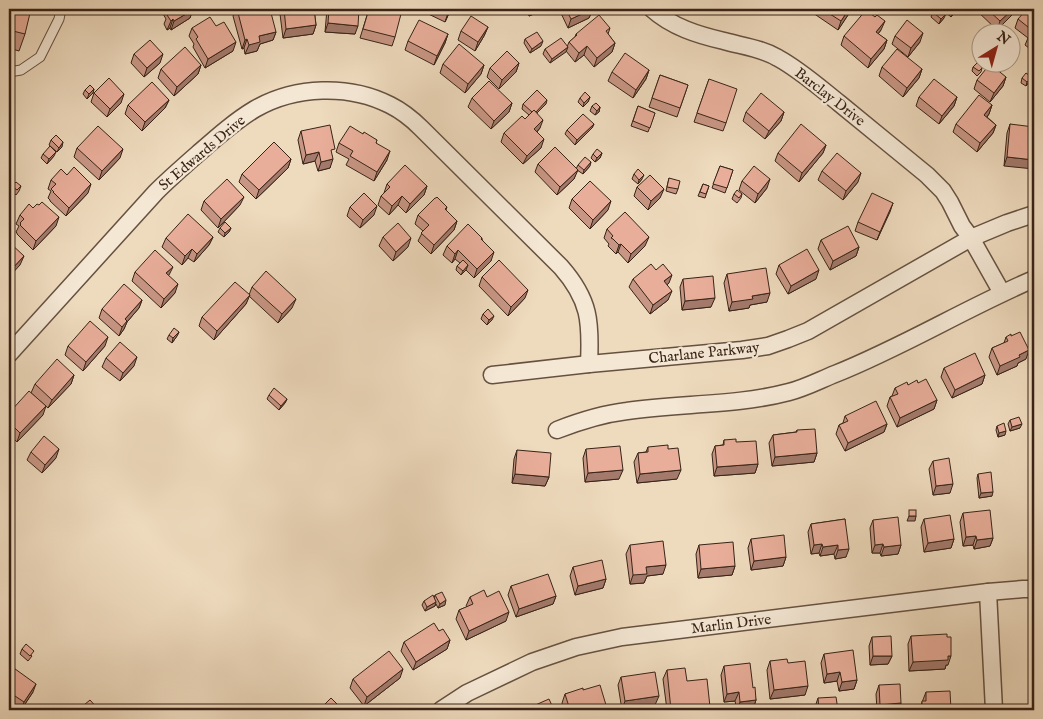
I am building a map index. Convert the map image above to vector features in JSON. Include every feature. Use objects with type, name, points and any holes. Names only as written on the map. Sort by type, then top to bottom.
[{"type":"street","name":"Barclay Drive","points":[[652,9],[672,24],[691,32],[759,50],[802,73],[927,175],[943,191],[998,286]]},
{"type":"street","name":"St Edwards Drive","points":[[9,354],[156,192],[219,135],[256,108],[272,101],[304,92],[324,90],[344,91],[363,95],[391,106],[406,115],[561,267],[572,279],[586,306],[588,320],[588,364]]},
{"type":"street","name":"Charlane Parkway","points":[[492,375],[768,346],[808,331],[1007,223],[1034,214]]},
{"type":"street","points":[[557,430],[588,418],[626,411],[760,398],[791,392],[856,366],[921,334],[998,286],[1034,280]]},
{"type":"street","name":"Marlin Drive","points":[[442,710],[467,693],[532,662],[576,647],[622,637],[988,592],[1034,589]]},
{"type":"street","points":[[988,592],[994,710]]},
{"type":"lane","points":[[9,72],[21,70],[40,57],[59,19],[61,9]]},
{"type":"building","points":[[9,9],[31,9],[25,34],[9,30]]},
{"type":"building","points":[[168,9],[193,10],[171,21],[167,15],[171,13]]},
{"type":"building","points":[[237,9],[254,9],[255,12],[270,9],[276,32],[259,36],[260,42],[249,45],[247,39],[245,40]]},
{"type":"building","points":[[284,9],[314,9],[316,25],[286,29]]},
{"type":"building","points":[[329,9],[359,9],[358,26],[328,23]]},
{"type":"building","points":[[369,9],[381,9],[401,14],[395,37],[363,29]]},
{"type":"building","points":[[439,9],[450,9],[448,13]]},
{"type":"building","points":[[566,9],[593,9],[571,19]]},
{"type":"building","points":[[822,9],[849,9],[841,21]]},
{"type":"building","points":[[936,9],[940,9],[946,14],[941,19],[933,12]]},
{"type":"building","points":[[948,9],[956,9],[952,13]]},
{"type":"building","points":[[987,9],[1013,9],[1000,21]]},
{"type":"building","points":[[1027,9],[1034,9],[1034,41],[1028,36],[1033,31],[1018,19]]},
{"type":"building","points":[[866,10],[875,17],[877,15],[885,21],[876,32],[887,40],[871,59],[844,36]]},
{"type":"building","points":[[599,15],[610,28],[606,31],[615,43],[597,58],[587,46],[579,53],[569,42]]},
{"type":"building","points":[[471,16],[488,27],[478,42],[461,31]]},
{"type":"building","points":[[210,17],[216,26],[224,22],[236,42],[208,59],[192,28]]},
{"type":"building","points":[[419,20],[448,34],[437,56],[408,41]]},
{"type":"building","points":[[907,20],[923,33],[911,48],[895,36]]},
{"type":"building","points":[[537,32],[543,41],[532,49],[525,39]]},
{"type":"building","points":[[561,38],[568,47],[552,59],[545,49]]},
{"type":"building","points":[[150,40],[163,54],[147,68],[134,54]]},
{"type":"building","points":[[459,44],[484,65],[468,84],[443,64]]},
{"type":"building","points":[[185,47],[201,65],[177,87],[161,69]]},
{"type":"building","points":[[897,49],[922,69],[907,88],[882,67]]},
{"type":"building","points":[[507,51],[519,63],[502,80],[490,68]]},
{"type":"building","points":[[625,53],[649,70],[636,90],[612,72]]},
{"type":"building","points":[[984,72],[1000,72],[1006,77],[994,93],[977,80]]},
{"type":"building","points":[[1026,73],[1032,77],[1027,82],[1022,78]]},
{"type":"building","points":[[660,75],[688,85],[680,108],[652,98]]},
{"type":"building","points":[[109,78],[124,94],[110,109],[94,93]]},
{"type":"building","points":[[709,79],[737,89],[726,123],[697,113]]},
{"type":"building","points":[[934,79],[957,97],[942,116],[919,97]]},
{"type":"building","points":[[489,81],[512,103],[494,121],[472,98]]},
{"type":"building","points":[[152,82],[169,100],[145,122],[128,105]]},
{"type":"building","points":[[90,85],[94,89],[89,94],[85,90]]},
{"type":"building","points":[[537,90],[547,100],[536,112],[534,110],[532,112],[523,104]]},
{"type":"building","points":[[585,92],[590,97],[584,103],[580,98]]},
{"type":"building","points":[[761,93],[784,112],[769,131],[746,112]]},
{"type":"building","points":[[979,95],[992,105],[984,115],[996,125],[980,143],[956,124]]},
{"type":"building","points":[[596,103],[600,107],[597,111],[592,106]]},
{"type":"building","points":[[638,106],[655,113],[650,128],[633,121]]},
{"type":"building","points":[[534,110],[543,120],[534,129],[544,139],[527,156],[504,133],[522,116],[525,119]]},
{"type":"building","points":[[583,114],[594,124],[577,140],[567,130]]},
{"type":"building","points":[[801,124],[826,145],[802,173],[778,153]]},
{"type":"building","points":[[1010,124],[1034,127],[1034,160],[1007,157]]},
{"type":"building","points":[[330,125],[335,149],[331,150],[333,159],[321,162],[319,152],[306,155],[301,131]]},
{"type":"building","points":[[98,126],[123,149],[102,171],[77,148]]},
{"type":"building","points":[[350,126],[377,140],[376,143],[390,151],[377,172],[350,156],[353,151],[339,143]]},
{"type":"building","points":[[56,135],[63,142],[59,148],[51,140]]},
{"type":"building","points":[[274,142],[291,159],[259,190],[242,174]]},
{"type":"building","points":[[50,146],[56,152],[49,159],[43,154]]},
{"type":"building","points":[[555,147],[578,170],[560,187],[538,164]]},
{"type":"building","points":[[597,149],[602,153],[597,158],[593,154]]},
{"type":"building","points":[[837,153],[861,173],[846,191],[822,171]]},
{"type":"building","points":[[585,157],[591,162],[584,170],[578,165]]},
{"type":"building","points":[[405,165],[427,186],[410,204],[402,196],[392,206],[381,196],[390,187],[387,184]]},
{"type":"building","points":[[720,166],[733,170],[727,188],[713,184]]},
{"type":"building","points":[[754,166],[770,179],[758,194],[742,181]]},
{"type":"building","points":[[74,167],[91,184],[69,208],[51,189],[56,184],[51,180],[61,169],[67,175]]},
{"type":"building","points":[[638,169],[644,175],[639,180],[634,174]]},
{"type":"building","points":[[650,175],[664,189],[651,201],[637,187]]},
{"type":"building","points":[[669,178],[680,181],[678,189],[667,187]]},
{"type":"building","points":[[227,179],[244,197],[221,219],[204,201]]},
{"type":"building","points":[[590,181],[611,201],[593,220],[572,199]]},
{"type":"building","points":[[16,182],[21,186],[17,190],[12,186]]},
{"type":"building","points":[[703,184],[709,186],[706,194],[700,192]]},
{"type":"building","points":[[737,190],[742,194],[739,198],[734,194]]},
{"type":"building","points":[[364,193],[377,206],[363,220],[350,207]]},
{"type":"building","points":[[872,193],[893,203],[880,232],[858,222]]},
{"type":"building","points":[[437,197],[447,207],[445,209],[457,221],[434,245],[421,233],[429,225],[418,215]]},
{"type":"building","points":[[42,202],[59,217],[36,241],[20,225],[24,219],[20,215],[29,204],[33,208]]},
{"type":"building","points":[[625,212],[649,237],[631,254],[621,244],[619,245],[611,238],[613,236],[607,229]]},
{"type":"building","points":[[188,214],[213,237],[197,254],[192,249],[185,256],[166,238]]},
{"type":"building","points":[[225,222],[231,228],[225,233],[220,228]]},
{"type":"building","points":[[398,223],[411,238],[396,252],[383,237]]},
{"type":"building","points":[[468,224],[494,252],[477,269],[458,250],[455,254],[447,246]]},
{"type":"building","points":[[848,226],[859,247],[833,261],[821,240]]},
{"type":"building","points":[[9,242],[24,256],[9,272]]},
{"type":"building","points":[[807,249],[819,270],[791,286],[779,265]]},
{"type":"building","points":[[155,250],[173,267],[166,273],[178,284],[164,299],[135,272]]},
{"type":"building","points":[[463,260],[468,265],[463,271],[457,266]]},
{"type":"building","points":[[499,260],[528,290],[511,307],[482,277]]},
{"type":"building","points":[[651,264],[656,270],[663,264],[672,275],[664,281],[672,291],[653,305],[633,279]]},
{"type":"building","points":[[766,268],[770,293],[752,296],[753,299],[732,302],[727,274]]},
{"type":"building","points":[[266,271],[296,299],[282,314],[252,287]]},
{"type":"building","points":[[713,276],[715,298],[685,301],[683,279]]},
{"type":"building","points":[[235,282],[250,295],[217,331],[202,317]]},
{"type":"building","points":[[124,284],[142,300],[125,319],[127,321],[122,327],[102,309]]},
{"type":"building","points":[[488,309],[494,316],[489,320],[483,314]]},
{"type":"building","points":[[90,321],[108,337],[86,362],[68,346]]},
{"type":"building","points":[[174,328],[179,332],[173,338],[169,335]]},
{"type":"building","points":[[1020,332],[1029,350],[1019,355],[1020,357],[1000,366],[992,348],[1008,341],[1006,337],[1011,334],[1011,336]]},
{"type":"building","points":[[120,342],[137,357],[123,373],[106,358]]},
{"type":"building","points":[[975,353],[985,375],[955,390],[944,368]]},
{"type":"building","points":[[57,359],[74,375],[52,400],[35,384]]},
{"type":"building","points":[[926,379],[937,400],[900,418],[890,397],[898,394],[895,388],[907,382],[908,385],[917,380],[918,383]]},
{"type":"building","points":[[274,388],[287,399],[281,406],[269,395]]},
{"type":"building","points":[[29,391],[46,406],[20,433],[9,422],[9,413]]},
{"type":"building","points":[[876,401],[887,424],[848,443],[839,425],[848,421],[845,416]]},
{"type":"building","points":[[1019,417],[1022,424],[1012,427],[1010,420]]},
{"type":"building","points":[[1004,423],[1006,431],[999,433],[997,426]]},
{"type":"building","points":[[815,429],[817,453],[775,457],[773,435],[797,432],[797,430]]},
{"type":"building","points":[[44,436],[59,449],[45,465],[31,452]]},
{"type":"building","points":[[9,438],[13,442],[9,447]]},
{"type":"building","points":[[736,439],[736,442],[756,441],[758,464],[717,467],[715,446],[724,445],[724,440]]},
{"type":"building","points":[[668,445],[668,449],[678,448],[681,470],[640,474],[638,453],[648,452],[648,447]]},
{"type":"building","points":[[620,446],[623,470],[588,473],[586,449]]},
{"type":"building","points":[[517,450],[551,453],[549,477],[515,474]]},
{"type":"building","points":[[949,458],[953,484],[936,486],[933,461]]},
{"type":"building","points":[[991,472],[993,492],[981,493],[978,474]]},
{"type":"building","points":[[909,510],[916,510],[916,516],[909,516]]},
{"type":"building","points":[[990,510],[993,538],[977,540],[976,536],[966,537],[963,513]]},
{"type":"building","points":[[950,515],[954,539],[928,543],[924,519]]},
{"type":"building","points":[[898,517],[901,545],[884,547],[883,544],[875,545],[873,520]]},
{"type":"building","points":[[845,519],[849,549],[838,550],[838,545],[823,547],[822,544],[814,545],[811,524]]},
{"type":"building","points":[[784,535],[786,557],[754,561],[751,539]]},
{"type":"building","points":[[663,541],[666,565],[646,567],[647,574],[633,575],[630,545]]},
{"type":"building","points":[[733,542],[735,566],[701,569],[699,545]]},
{"type":"building","points":[[602,560],[606,579],[578,586],[573,567]]},
{"type":"building","points":[[548,574],[556,596],[519,609],[511,586]]},
{"type":"building","points":[[484,590],[487,597],[499,591],[509,612],[469,631],[459,610],[473,604],[470,597]]},
{"type":"building","points":[[442,592],[446,600],[440,604],[435,595]]},
{"type":"building","points":[[433,595],[436,602],[427,607],[424,601]]},
{"type":"building","points":[[434,623],[439,631],[443,629],[450,640],[416,662],[404,642]]},
{"type":"building","points":[[947,634],[947,637],[951,637],[951,656],[948,656],[948,660],[913,662],[911,636]]},
{"type":"building","points":[[891,636],[892,656],[873,656],[872,637]]},
{"type":"building","points":[[26,644],[34,651],[30,656],[22,649]]},
{"type":"building","points":[[853,650],[857,680],[842,682],[840,672],[827,674],[824,654]]},
{"type":"building","points":[[389,651],[403,669],[367,697],[353,679]]},
{"type":"building","points":[[787,659],[788,663],[805,661],[808,686],[774,690],[770,661]]},
{"type":"building","points":[[750,663],[756,700],[740,702],[739,692],[727,694],[724,666]]},
{"type":"building","points":[[11,666],[36,684],[24,702],[9,692],[9,669]]},
{"type":"building","points":[[685,668],[687,681],[707,679],[710,707],[671,710],[667,670]]},
{"type":"building","points":[[655,672],[659,696],[625,701],[621,677]]},
{"type":"building","points":[[900,684],[901,703],[880,705],[879,685]]},
{"type":"building","points":[[600,685],[606,705],[589,710],[570,710],[565,694]]},
{"type":"building","points":[[950,691],[951,710],[926,710],[926,708],[922,708],[922,701],[926,701],[926,692]]},
{"type":"building","points":[[836,697],[838,710],[819,710],[818,698]]},
{"type":"building","points":[[331,698],[343,710],[319,710]]},
{"type":"building","points":[[549,699],[554,710],[524,710]]},
{"type":"building","points":[[90,700],[99,710],[78,710]]}]
